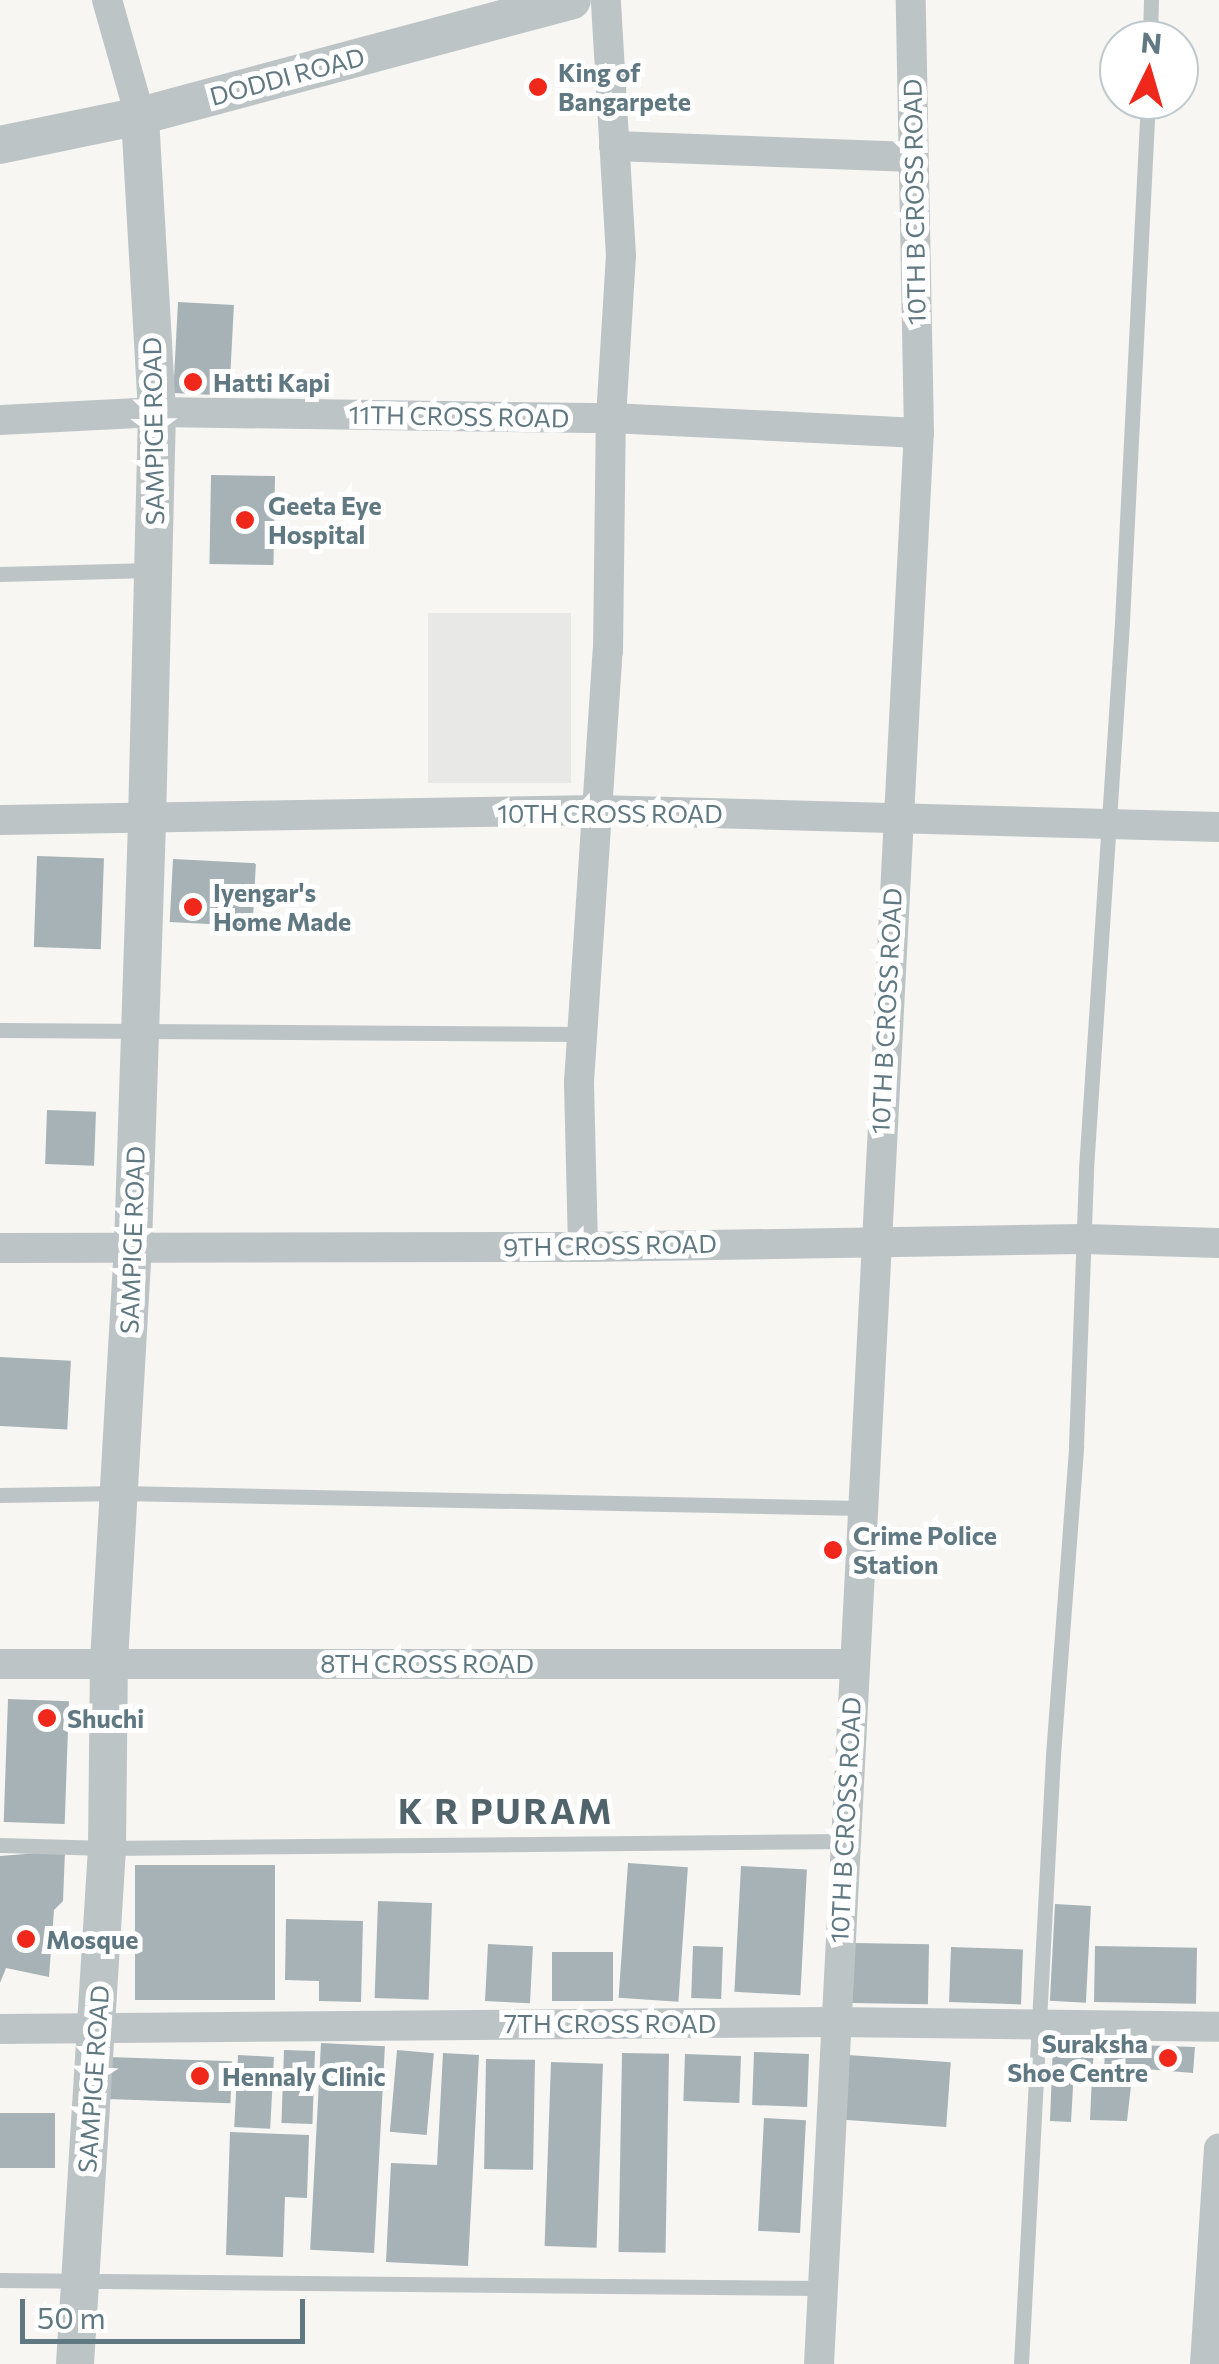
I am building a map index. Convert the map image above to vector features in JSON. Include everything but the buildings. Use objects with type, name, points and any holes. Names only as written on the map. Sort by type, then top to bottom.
[{"type":"street","points":[[107,0],[140,116]]},
{"type":"street","name":"DODDI ROAD","points":[[0,146],[140,116],[572,0]]},
{"type":"street","points":[[583,1247],[582,1034],[608,650],[611,418],[621,256],[606,0]]},
{"type":"street","name":"10TH B CROSS ROAD","points":[[819,2364],[918,433],[911,0]]},
{"type":"street","name":"SAMPIGE ROAD","points":[[75,2364],[107,1848],[109,1662],[133,1244],[147,821],[157,412],[140,116]]},
{"type":"street","points":[[614,146],[914,157]]},
{"type":"street","name":"11TH CROSS ROAD","points":[[0,420],[157,412],[611,418],[918,433]]},
{"type":"street","name":"10TH CROSS ROAD","points":[[0,820],[147,821],[598,810],[1219,827]]},
{"type":"street","name":"9TH CROSS ROAD","points":[[0,1248],[133,1244],[583,1247],[1084,1239],[1219,1243]]},
{"type":"street","name":"8TH CROSS ROAD","points":[[0,1664],[854,1664]]},
{"type":"street","name":"7TH CROSS ROAD","points":[[0,2029],[834,2022],[1219,2026]]},
{"type":"street","points":[[1205,2364],[1219,2148]]},
{"type":"lane","points":[[1021,2364],[1147,120]]},
{"type":"lane","points":[[0,574],[154,570]]},
{"type":"lane","points":[[0,1030],[582,1034]]},
{"type":"lane","points":[[0,1496],[120,1493],[861,1508]]},
{"type":"lane","points":[[0,1845],[107,1848],[844,1841]]},
{"type":"lane","points":[[0,2280],[822,2288]]},
{"type":"shaded area","points":[[428,613],[571,613],[571,783],[428,783]]},
{"type":"place","name":"King of Bangarpete","points":[[538,87]]},
{"type":"place","name":"Hatti Kapi","points":[[193,382]]},
{"type":"place","name":"Geeta Eye Hospital","points":[[245,520]]},
{"type":"place","name":"Iyengar's Home Made","points":[[193,907]]},
{"type":"place","name":"Crime Police Station","points":[[833,1550]]},
{"type":"place","name":"Shuchi","points":[[47,1718]]},
{"type":"place","name":"Mosque","points":[[26,1939]]},
{"type":"place","name":"Suraksha Shoe Centre","points":[[1168,2058]]},
{"type":"place","name":"Hennaly Clinic","points":[[200,2076]]},
{"type":"district","name":"K R PURAM","points":[[506,1810]]}]
